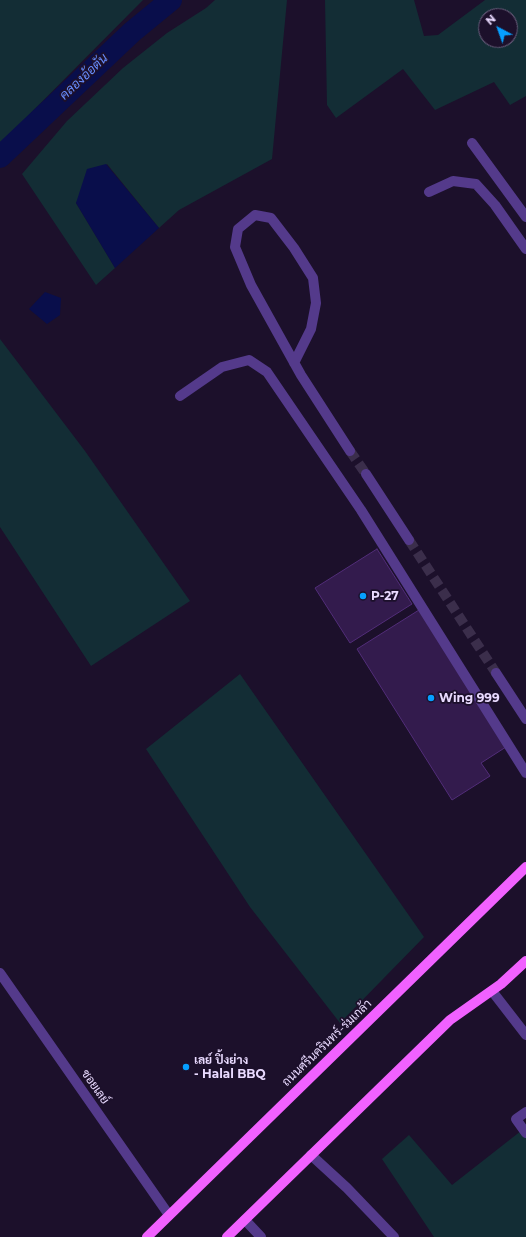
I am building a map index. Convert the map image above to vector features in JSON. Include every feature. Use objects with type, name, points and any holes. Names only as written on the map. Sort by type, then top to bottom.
[{"type":"main road","name":"ถนนศรีนครินทร์-ร่มเกล้า","points":[[147,1237],[526,867]]},
{"type":"main road","points":[[227,1237],[450,1020],[492,991],[526,961]]},
{"type":"street","points":[[472,143],[526,217]]},
{"type":"street","points":[[429,192],[453,181],[476,184],[495,206],[526,249]]},
{"type":"street","points":[[294,363],[310,329],[316,303],[314,278],[294,248],[270,218],[255,214],[238,229],[235,247],[251,285],[294,363],[350,451]]},
{"type":"street","points":[[180,396],[222,366],[249,360],[267,372],[379,538],[526,773]]},
{"type":"street","points":[[366,474],[409,540]]},
{"type":"street","points":[[496,673],[526,719]]},
{"type":"street","name":"ซอยเลย์","points":[[0,973],[169,1215]]},
{"type":"street","points":[[492,991],[526,1035]]},
{"type":"street","points":[[526,1112],[516,1119],[526,1133]]},
{"type":"street","points":[[311,1155],[347,1188],[394,1237]]},
{"type":"street","points":[[245,1220],[261,1237]]},
{"type":"shaded area","points":[[0,0],[143,0],[0,144]]},
{"type":"shaded area","points":[[215,0],[287,0],[272,159],[179,210],[159,228],[107,164],[76,203],[115,268],[96,285],[22,174],[67,121],[123,68],[167,33],[206,8]]},
{"type":"shaded area","points":[[325,0],[414,0],[424,36],[438,35],[485,0],[526,0],[526,96],[510,105],[494,82],[435,110],[403,69],[336,118],[327,105]]},
{"type":"shaded area","points":[[106,164],[159,228],[115,268],[76,203],[87,169]]},
{"type":"shaded area","points":[[45,292],[61,298],[60,315],[47,324],[29,309]]},
{"type":"shaded area","points":[[0,339],[85,451],[190,601],[91,666],[0,527]]},
{"type":"shaded area","points":[[240,674],[424,937],[340,1023],[250,907],[146,749]]},
{"type":"shaded area","points":[[526,1127],[526,1237],[434,1237],[382,1159],[409,1135],[452,1185]]},
{"type":"building","name":"P-27","points":[[377,549],[412,604],[350,643],[315,588]]},
{"type":"building","name":"Wing 999","points":[[419,610],[506,747],[481,763],[490,776],[452,800],[357,649]]},
{"type":"waterway","name":"คลองอ้อตัน","points":[[0,157],[132,32],[171,0]]},
{"type":"tunnel","points":[[350,451],[366,474]]},
{"type":"tunnel","points":[[409,540],[496,673]]},
{"type":"place","name":"P-27","points":[[363,596]]},
{"type":"place","name":"Wing 999","points":[[431,698]]},
{"type":"place","name":"เลย์ ปิ้งย่าง - Halal BBQ","points":[[186,1067]]}]
